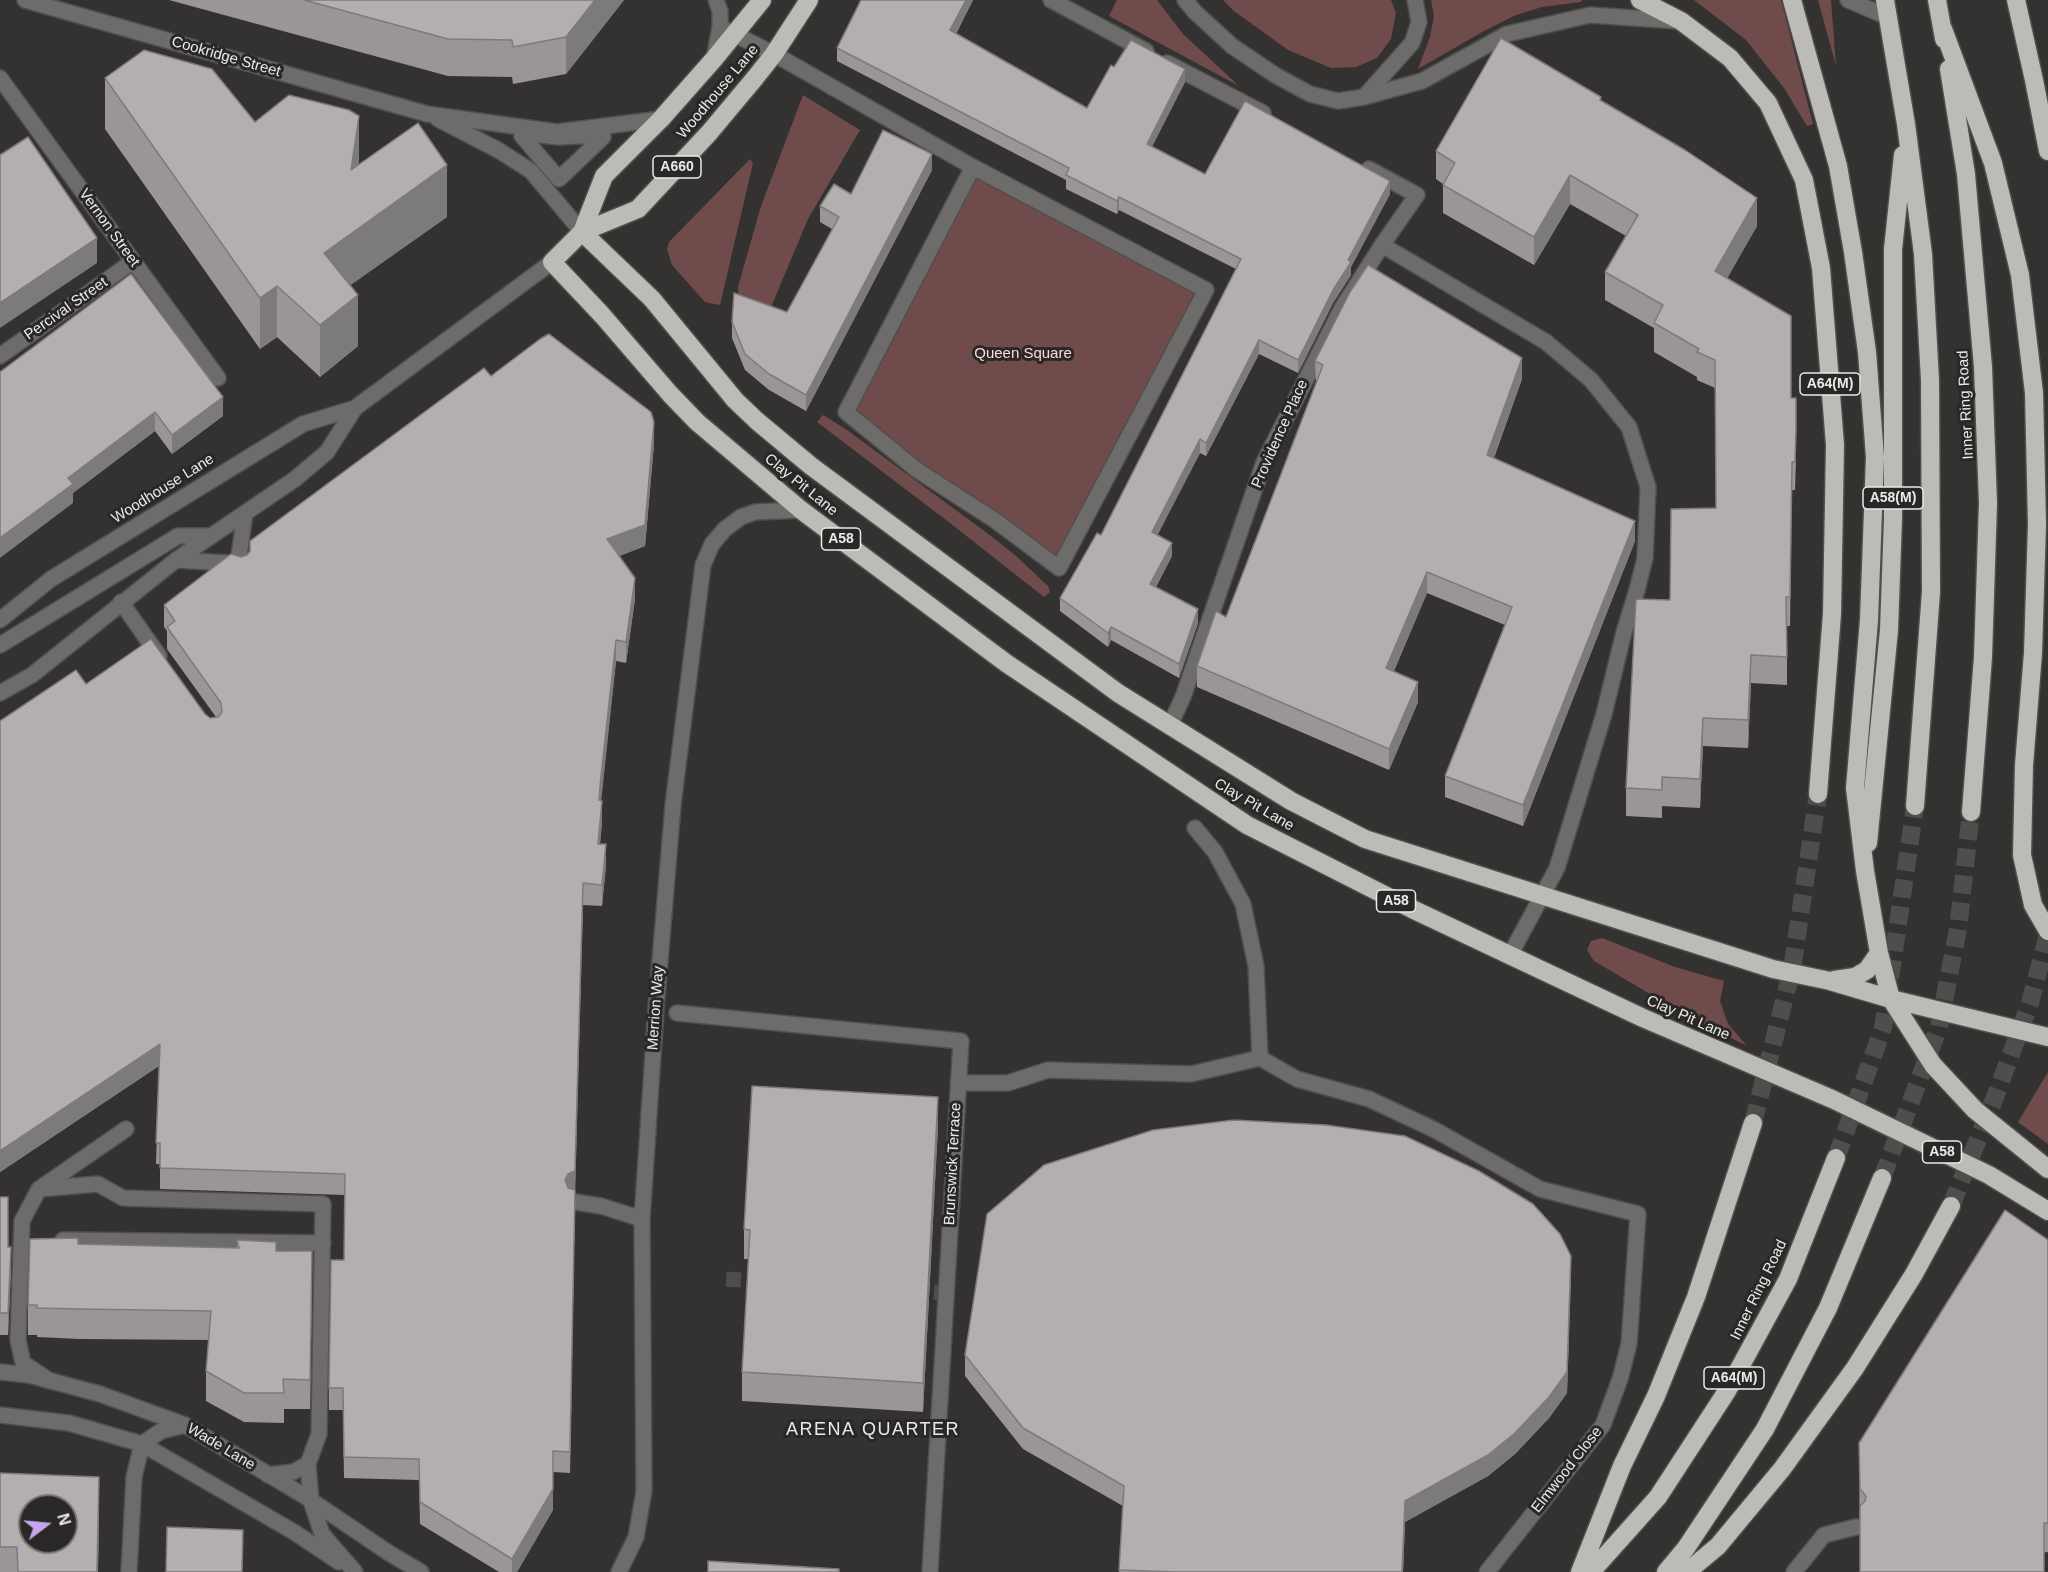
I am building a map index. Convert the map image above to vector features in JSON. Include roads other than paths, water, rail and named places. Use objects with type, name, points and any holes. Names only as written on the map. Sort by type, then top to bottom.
[{"type":"highway","name":"Woodhouse Lane","points":[[582,232],[604,176],[661,119],[714,60],[727,31],[762,0]]},
{"type":"highway","name":"Woodhouse Lane","points":[[552,262],[582,232],[638,209],[709,133],[774,54],[809,0]]},
{"type":"highway","points":[[1640,0],[1681,21]]},
{"type":"highway","name":"A58(M)","points":[[1792,0],[1838,166],[1867,352],[1875,458],[1869,620],[1855,788],[1865,871],[1879,953],[1891,999]]},
{"type":"highway","name":"Inner Ring Road","points":[[1937,0],[1966,174],[1984,390],[1987,515],[1983,657],[1971,812]]},
{"type":"highway","points":[[2016,0],[2048,151]]},
{"type":"highway","name":"A58(M)","points":[[1865,871],[1889,630],[1893,519],[1893,249],[1906,124],[1887,9]]},
{"type":"highway","name":"A64(M)","points":[[1681,21],[1730,58],[1768,103],[1804,180],[1821,268],[1835,445],[1833,614],[1818,794]]},
{"type":"highway","points":[[1943,29],[1993,164],[2020,275],[2034,393],[2037,524],[2034,653],[2024,765],[2022,855],[2033,905],[2048,931]]},
{"type":"highway","points":[[1906,124],[1923,254],[1930,380],[1931,592],[1915,806]]},
{"type":"highway","name":"Clay Pit Lane","points":[[582,232],[651,299],[735,400],[757,421],[848,494],[1118,693],[1291,801],[1365,839],[1773,969],[1830,981],[1891,999],[2048,1037]]},
{"type":"highway","name":"Clay Pit Lane","points":[[552,262],[697,422],[801,510],[1006,663],[1209,801],[1247,825],[1412,909],[1643,1018],[1832,1099],[1989,1175],[2048,1211]]},
{"type":"highway","points":[[1830,981],[1855,977],[1867,970],[1879,953]]},
{"type":"highway","points":[[1891,999],[1933,1065],[1975,1110],[2048,1168]]},
{"type":"highway","points":[[1580,1572],[1622,1466],[1656,1396],[1696,1297],[1753,1123]]},
{"type":"highway","name":"Inner Ring Road","points":[[1591,1572],[1658,1497],[1727,1391],[1788,1279],[1836,1158]]},
{"type":"highway","name":"A64(M)","points":[[1666,1572],[1686,1548],[1765,1430],[1828,1308],[1882,1178]]},
{"type":"highway","points":[[1687,1572],[1718,1546],[1782,1469],[1855,1368],[1914,1274],[1951,1206]]},
{"type":"street","name":"Cookridge Street","points":[[25,0],[427,114],[557,132],[661,119]]},
{"type":"street","points":[[716,0],[727,31],[774,54],[973,166],[1206,290],[1059,568],[996,520],[917,470],[846,412],[973,166]]},
{"type":"street","points":[[1051,0],[1274,119]]},
{"type":"street","points":[[1185,0],[1232,46],[1275,75],[1310,94],[1338,101],[1364,97],[1422,81],[1507,34],[1590,15],[1681,21]]},
{"type":"street","points":[[1364,97],[1412,43],[1419,22],[1415,0]]},
{"type":"street","points":[[1848,0],[1887,9]]},
{"type":"street","name":"Vernon Street","points":[[0,78],[218,378]]},
{"type":"street","name":"Cookridge Street","points":[[427,114],[498,150],[531,171],[582,232]]},
{"type":"street","points":[[524,133],[558,137],[603,135],[603,137],[559,179],[522,136],[524,133]]},
{"type":"street","name":"Providence Place","points":[[1170,725],[1190,678],[1264,462],[1342,308],[1416,195],[1358,163]]},
{"type":"street","points":[[1382,245],[1546,342],[1591,380],[1629,427],[1648,487],[1645,558],[1604,714],[1557,868],[1510,955]]},
{"type":"street","name":"Percival Street","points":[[0,356],[132,262]]},
{"type":"street","name":"Woodhouse Lane","points":[[0,620],[51,579],[303,424],[355,408],[552,262]]},
{"type":"street","name":"Woodhouse Lane","points":[[0,693],[32,675],[176,560],[295,479],[327,452],[355,408]]},
{"type":"street","name":"Merrion Way","points":[[626,1570],[636,1537],[644,1491],[642,1219],[656,1009],[673,805],[703,565],[712,544],[725,529],[741,517],[755,512],[801,510]]},
{"type":"street","points":[[176,560],[228,563],[241,569],[239,555],[245,514]]},
{"type":"street","points":[[0,645],[178,536],[211,536]]},
{"type":"street","points":[[121,602],[166,666]]},
{"type":"street","points":[[958,1083],[1008,1083],[1048,1070],[1191,1074],[1260,1058],[1256,966],[1243,904],[1215,852],[1195,828]]},
{"type":"street","name":"Brunswick Terrace","points":[[677,1012],[961,1041],[930,1572]]},
{"type":"street","name":"Elmwood Close","points":[[1260,1058],[1297,1079],[1369,1099],[1425,1125],[1540,1189],[1638,1214],[1629,1344],[1620,1378],[1603,1425],[1487,1572]]},
{"type":"street","points":[[50,1382],[23,1363],[18,1340],[22,1221],[39,1189],[126,1129]]},
{"type":"street","points":[[39,1189],[99,1184],[123,1198],[323,1204],[319,1434],[308,1464],[311,1501],[322,1534],[354,1572]]},
{"type":"street","points":[[575,1202],[601,1206],[642,1219]]},
{"type":"street","points":[[63,1240],[323,1243]]},
{"type":"street","name":"Wade Lane","points":[[0,1372],[29,1375],[100,1394],[185,1425],[311,1501],[421,1572]]},
{"type":"street","points":[[0,1415],[69,1423],[142,1444],[294,1532],[354,1572]]},
{"type":"street","points":[[129,1572],[134,1477],[142,1444],[161,1431],[185,1425]]},
{"type":"street","points":[[268,1475],[292,1472],[308,1464]]},
{"type":"street","points":[[1794,1572],[1824,1535],[1856,1527]]},
{"type":"tunnel","points":[[1753,1123],[1792,969],[1818,794]]},
{"type":"tunnel","points":[[1836,1158],[1883,1028],[1915,806]]},
{"type":"tunnel","points":[[1882,1178],[1939,1027],[1958,929],[1971,812]]},
{"type":"tunnel","points":[[1951,1206],[2030,1003],[2048,934]]},
{"type":"tunnel","points":[[726,1279],[768,1282]]},
{"type":"tunnel","points":[[911,1291],[946,1293]]},
{"type":"district","name":"ARENA QUARTER","points":[[873,1430]]},
{"type":"park label","name":"Queen Square","points":[[1023,354]]}]
